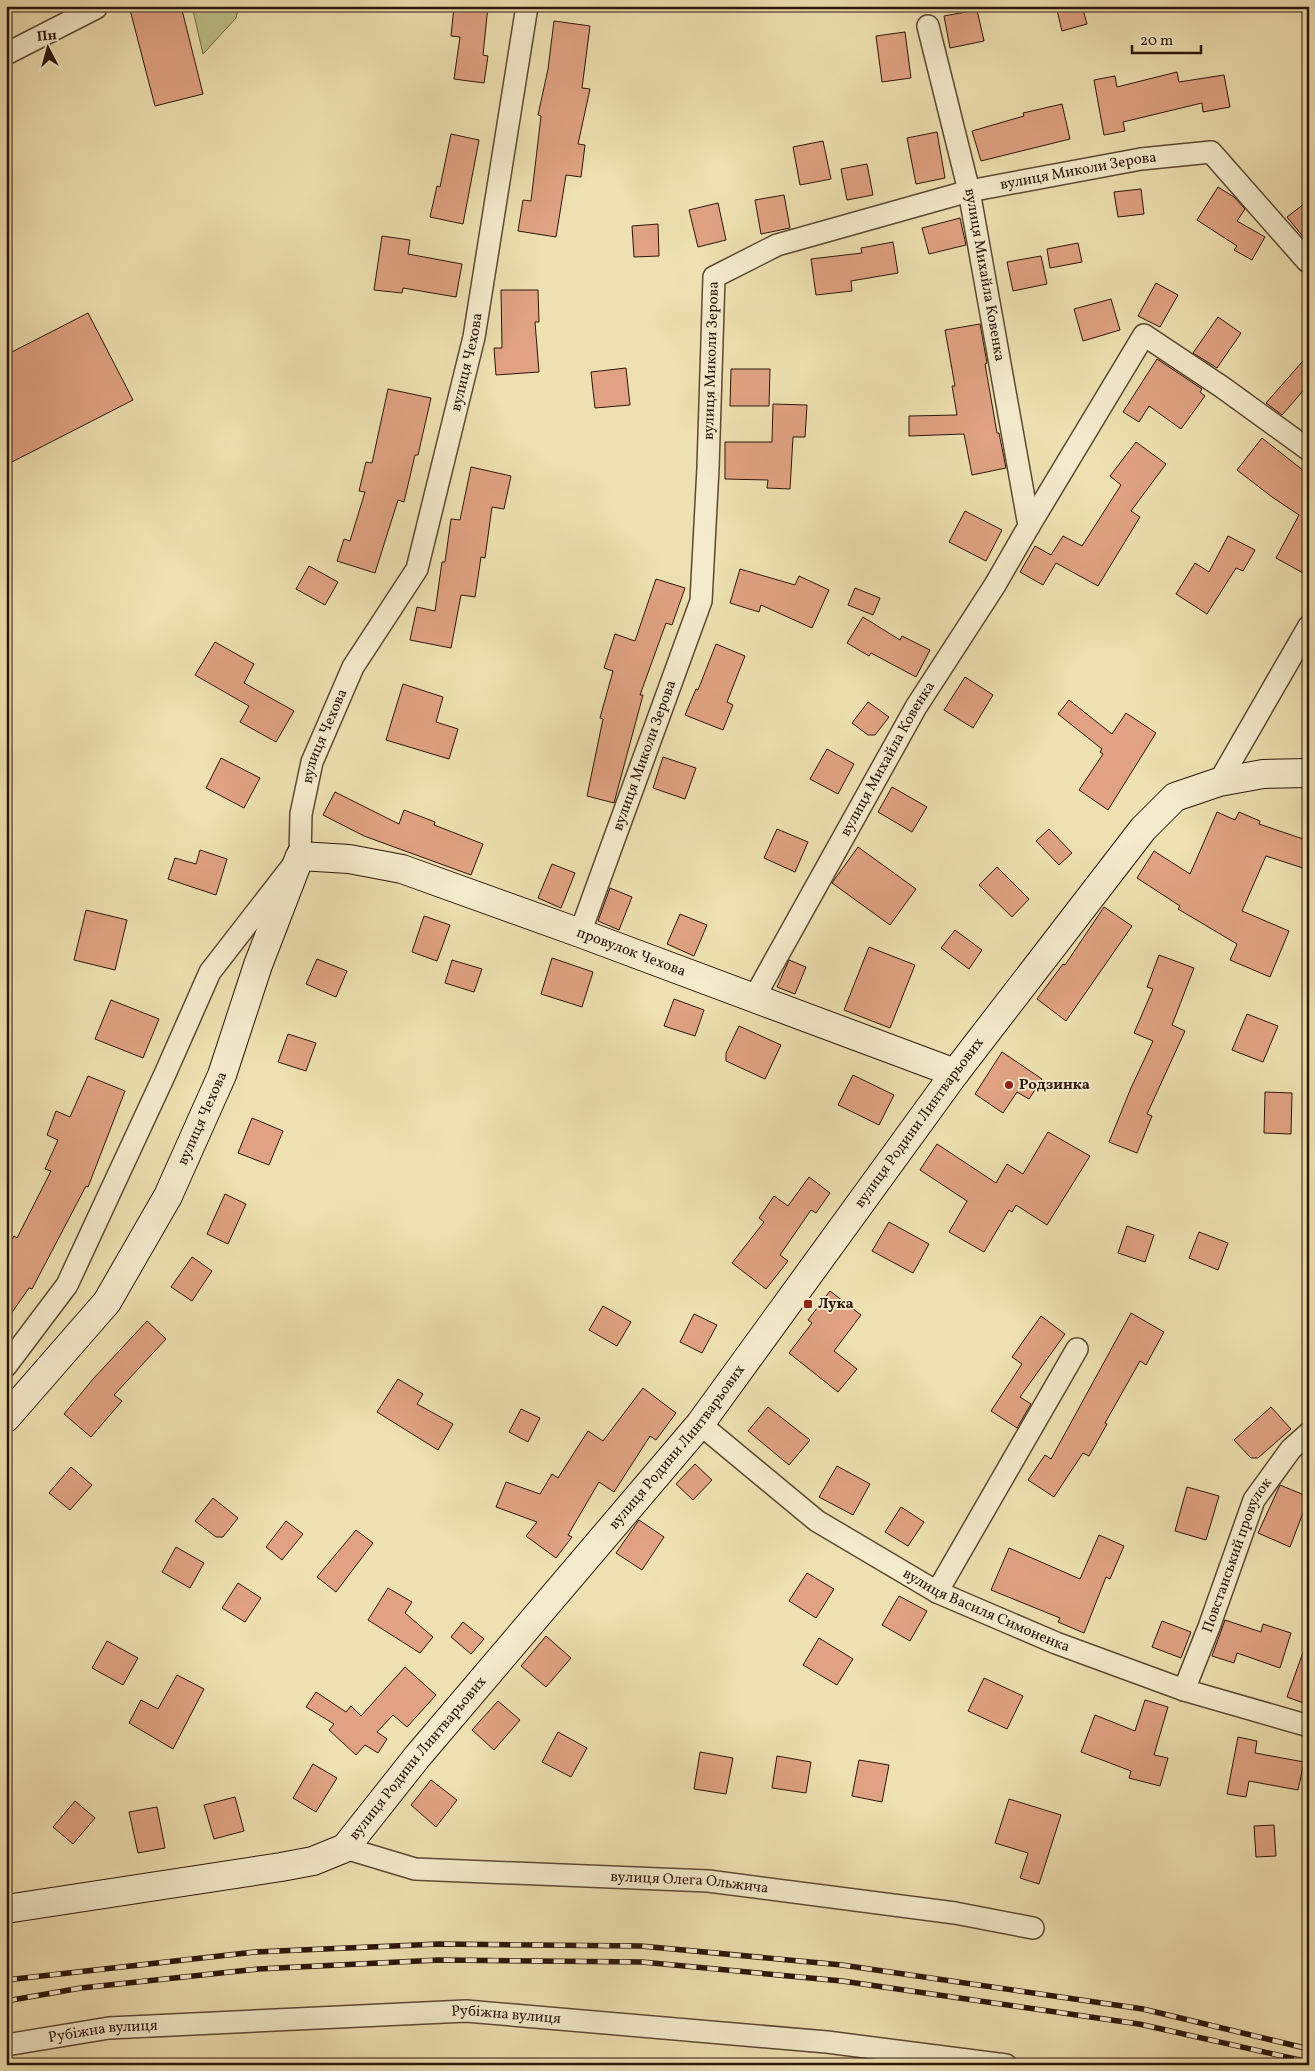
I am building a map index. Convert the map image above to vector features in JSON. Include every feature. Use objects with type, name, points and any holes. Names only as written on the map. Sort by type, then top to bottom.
[{"type":"main road","name":"вулиця Родини Линтварьових","points":[[6,1909],[281,1868],[313,1861],[345,1848],[417,1757],[700,1424],[955,1073],[1142,829],[1175,798],[1219,782],[1263,774],[1309,773]]},
{"type":"main road","name":"провулок Чехова","points":[[300,856],[349,859],[402,869],[580,933],[955,1073]]},
{"type":"main road","name":"вулиця Чехова","points":[[6,1418],[107,1302],[168,1196],[222,1075],[258,965],[300,856]]},
{"type":"street","name":"вулиця Чехова","points":[[300,856],[301,814],[312,762],[353,667],[418,569],[474,337],[527,6]]},
{"type":"street","points":[[6,54],[96,8]]},
{"type":"street","name":"вулиця Михайла Ковенка","points":[[928,26],[969,191],[1029,526]]},
{"type":"street","name":"вулиця Миколи Зерова","points":[[580,933],[701,602],[708,468],[714,277],[777,246],[969,191],[1140,159],[1211,152],[1306,261]]},
{"type":"street","name":"вулиця Михайла Ковенка","points":[[754,998],[916,707],[994,585],[1144,334],[1222,387],[1309,450]]},
{"type":"street","points":[[1219,782],[1309,626]]},
{"type":"street","points":[[6,1366],[67,1285],[210,972],[300,856]]},
{"type":"street","points":[[937,1592],[1076,1349]]},
{"type":"street","name":"вулиця Василя Симоненка","points":[[700,1424],[817,1521],[937,1592],[1056,1644],[1184,1690],[1309,1726]]},
{"type":"street","name":"Повстанський провулок","points":[[1184,1690],[1209,1627],[1254,1500],[1290,1450],[1309,1433]]},
{"type":"street","name":"вулиця Олега Ольжича","points":[[345,1848],[415,1869],[708,1881],[955,1913],[1033,1928]]},
{"type":"street","name":"Рубіжна вулиця","points":[[6,2045],[109,2028],[466,2011],[827,2042],[1006,2065]]},
{"type":"green space","points":[[192,6],[239,6],[236,18],[203,54]]},
{"type":"building","points":[[129,6],[181,6],[203,94],[155,106]]},
{"type":"building","points":[[454,6],[488,6],[483,55],[488,56],[484,83],[454,79],[460,37],[451,36]]},
{"type":"building","points":[[1056,6],[1082,6],[1087,24],[1062,31]]},
{"type":"building","points":[[977,10],[984,41],[950,48],[944,16]]},
{"type":"building","points":[[554,21],[590,26],[582,88],[590,89],[578,144],[585,145],[581,177],[566,175],[556,237],[518,231],[523,200],[531,201],[541,116],[538,115],[548,69]]},
{"type":"building","points":[[905,32],[911,78],[882,82],[876,36]]},
{"type":"building","points":[[1177,72],[1179,82],[1224,75],[1230,107],[1203,112],[1202,103],[1123,122],[1125,131],[1104,135],[1094,80],[1115,76],[1117,87]]},
{"type":"building","points":[[1062,104],[1070,139],[981,161],[972,131],[1024,116],[1023,113]]},
{"type":"building","points":[[937,132],[945,178],[916,184],[907,138]]},
{"type":"building","points":[[451,134],[479,140],[463,224],[430,217],[437,186],[440,187]]},
{"type":"building","points":[[823,141],[831,179],[800,185],[793,147]]},
{"type":"building","points":[[867,164],[873,195],[847,200],[841,169]]},
{"type":"building","points":[[1218,187],[1234,197],[1245,209],[1237,221],[1265,237],[1252,260],[1234,250],[1237,246],[1197,220]]},
{"type":"building","points":[[1141,189],[1144,214],[1118,217],[1114,192]]},
{"type":"building","points":[[784,195],[790,228],[761,234],[755,200]]},
{"type":"building","points":[[1309,200],[1309,244],[1287,217]]},
{"type":"building","points":[[718,203],[726,240],[698,247],[689,210]]},
{"type":"building","points":[[960,218],[966,245],[929,254],[922,228]]},
{"type":"building","points":[[658,224],[659,256],[634,257],[632,226]]},
{"type":"building","points":[[382,236],[410,240],[408,254],[462,264],[456,297],[403,288],[402,293],[374,290]]},
{"type":"building","points":[[893,242],[898,273],[851,281],[852,291],[816,295],[811,259],[862,253],[861,248]]},
{"type":"building","points":[[1078,243],[1082,262],[1050,268],[1047,249]]},
{"type":"building","points":[[1041,256],[1047,284],[1013,291],[1007,262]]},
{"type":"building","points":[[1156,283],[1178,295],[1160,327],[1138,316]]},
{"type":"building","points":[[501,290],[538,290],[539,322],[535,322],[539,372],[496,375],[494,348],[502,348]]},
{"type":"building","points":[[1111,299],[1120,330],[1083,341],[1074,309]]},
{"type":"building","points":[[88,313],[133,400],[6,465],[6,355]]},
{"type":"building","points":[[1218,317],[1241,333],[1217,368],[1193,353]]},
{"type":"building","points":[[980,324],[997,433],[999,433],[1006,468],[972,475],[964,434],[909,436],[909,416],[957,415],[952,386],[955,386],[945,330]]},
{"type":"building","points":[[1309,354],[1309,384],[1282,415],[1266,403]]},
{"type":"building","points":[[1157,359],[1202,389],[1200,392],[1205,396],[1181,429],[1149,406],[1139,422],[1123,412]]},
{"type":"building","points":[[626,368],[630,405],[595,408],[591,372]]},
{"type":"building","points":[[731,369],[770,369],[769,406],[730,406]]},
{"type":"building","points":[[388,389],[431,398],[418,455],[415,455],[404,502],[398,500],[375,573],[337,561],[344,539],[350,541],[365,492],[359,491],[366,462],[372,463]]},
{"type":"building","points":[[773,404],[807,405],[805,437],[793,437],[790,489],[767,488],[768,480],[725,479],[725,442],[772,442]]},
{"type":"building","points":[[1262,438],[1309,475],[1309,562],[1303,573],[1276,558],[1299,515],[1237,470]]},
{"type":"building","points":[[1136,442],[1166,464],[1131,511],[1140,517],[1098,586],[1056,563],[1043,585],[1020,572],[1035,546],[1051,555],[1063,536],[1082,546],[1121,485],[1110,476]]},
{"type":"building","points":[[471,467],[511,476],[504,509],[492,507],[485,558],[481,557],[475,597],[461,595],[451,648],[410,640],[417,607],[435,611],[451,519],[460,520]]},
{"type":"building","points":[[965,511],[1002,530],[986,561],[949,542]]},
{"type":"building","points":[[1228,536],[1255,550],[1243,571],[1236,568],[1207,614],[1176,594],[1195,563],[1209,572]]},
{"type":"building","points":[[309,566],[338,582],[325,605],[296,589]]},
{"type":"building","points":[[740,569],[795,585],[799,576],[829,590],[812,628],[761,605],[759,612],[730,603]]},
{"type":"building","points":[[656,579],[685,588],[672,625],[666,623],[640,695],[643,695],[614,803],[587,796],[603,719],[600,718],[613,671],[604,668],[615,634],[635,641]]},
{"type":"building","points":[[855,588],[880,598],[873,615],[848,605]]},
{"type":"building","points":[[863,617],[900,640],[902,636],[930,650],[916,677],[871,653],[869,656],[847,643]]},
{"type":"building","points":[[215,642],[254,664],[244,683],[294,711],[276,742],[240,722],[249,706],[195,675]]},
{"type":"building","points":[[716,644],[745,656],[727,702],[733,705],[723,730],[685,715],[696,689],[698,690]]},
{"type":"building","points":[[965,677],[993,695],[973,728],[944,710]]},
{"type":"building","points":[[403,684],[443,697],[436,722],[458,729],[449,759],[386,740]]},
{"type":"building","points":[[1069,700],[1112,734],[1126,713],[1156,733],[1108,810],[1079,790],[1103,754],[1100,752],[1102,749],[1058,714]]},
{"type":"building","points":[[868,702],[889,717],[875,735],[868,735],[852,723]]},
{"type":"building","points":[[827,749],[854,764],[838,794],[810,779]]},
{"type":"building","points":[[663,757],[696,768],[685,799],[653,788]]},
{"type":"building","points":[[221,758],[260,778],[244,808],[206,788]]},
{"type":"building","points":[[892,787],[927,807],[912,832],[878,812]]},
{"type":"building","points":[[335,792],[399,824],[404,810],[435,822],[434,825],[483,844],[471,875],[364,836],[323,815]]},
{"type":"building","points":[[1217,812],[1235,820],[1239,812],[1260,821],[1259,824],[1309,841],[1309,870],[1266,856],[1242,911],[1289,931],[1270,977],[1230,960],[1237,944],[1178,909],[1180,906],[1137,878],[1154,851],[1190,874]]},
{"type":"building","points":[[777,829],[808,842],[795,872],[764,858]]},
{"type":"building","points":[[1049,829],[1072,853],[1059,865],[1036,841]]},
{"type":"building","points":[[858,847],[916,889],[890,925],[832,883]]},
{"type":"building","points":[[200,850],[227,859],[216,895],[168,879],[175,858],[196,864]]},
{"type":"building","points":[[552,864],[575,873],[561,908],[538,898]]},
{"type":"building","points":[[997,867],[1029,899],[1012,917],[979,885]]},
{"type":"building","points":[[610,888],[632,897],[619,930],[598,921]]},
{"type":"building","points":[[1104,907],[1132,926],[1066,1021],[1037,999],[1063,964],[1065,965]]},
{"type":"building","points":[[86,910],[127,920],[115,970],[74,960]]},
{"type":"building","points":[[680,914],[707,925],[694,956],[667,944]]},
{"type":"building","points":[[424,916],[450,925],[437,961],[412,952]]},
{"type":"building","points":[[955,930],[982,950],[969,969],[941,948]]},
{"type":"building","points":[[869,947],[915,965],[890,1028],[844,1010]]},
{"type":"building","points":[[1159,955],[1194,968],[1172,1025],[1185,1031],[1147,1114],[1152,1116],[1137,1153],[1109,1142],[1153,1041],[1134,1033],[1153,989],[1147,987]]},
{"type":"building","points":[[552,958],[593,972],[582,1007],[541,994]]},
{"type":"building","points":[[317,959],[347,971],[336,997],[306,984]]},
{"type":"building","points":[[452,960],[482,969],[474,992],[445,983]]},
{"type":"building","points":[[789,960],[806,967],[795,994],[777,987]]},
{"type":"building","points":[[674,999],[704,1010],[695,1036],[664,1026]]},
{"type":"building","points":[[111,1000],[159,1019],[143,1058],[95,1039]]},
{"type":"building","points":[[1247,1014],[1278,1026],[1263,1062],[1232,1050]]},
{"type":"building","points":[[739,1026],[781,1045],[765,1079],[726,1061],[726,1053]]},
{"type":"building","points":[[288,1034],[316,1043],[306,1071],[278,1062]]},
{"type":"building","name":"Родзинка","points":[[1002,1052],[1042,1079],[1029,1099],[1017,1092],[1003,1113],[975,1094]]},
{"type":"building","points":[[853,1075],[894,1095],[879,1125],[838,1105]]},
{"type":"building","points":[[88,1076],[125,1091],[88,1187],[86,1186],[32,1289],[29,1288],[6,1321],[6,1250],[14,1236],[17,1238],[51,1171],[45,1169],[58,1140],[47,1135],[56,1111],[70,1117]]},
{"type":"building","points":[[1265,1092],[1292,1093],[1291,1134],[1264,1133]]},
{"type":"building","points":[[252,1118],[283,1131],[269,1165],[238,1153]]},
{"type":"building","points":[[1048,1132],[1090,1156],[1047,1225],[1016,1205],[1012,1212],[1009,1210],[984,1252],[949,1232],[967,1201],[920,1170],[937,1144],[996,1183],[1007,1164],[1023,1174]]},
{"type":"building","points":[[809,1177],[830,1193],[816,1213],[811,1210],[780,1255],[788,1261],[766,1289],[732,1263],[764,1222],[759,1218],[774,1196],[788,1206]]},
{"type":"building","points":[[225,1194],[246,1204],[228,1244],[207,1234]]},
{"type":"building","points":[[889,1222],[929,1244],[913,1273],[872,1251]]},
{"type":"building","points":[[1127,1226],[1154,1235],[1145,1262],[1118,1253]]},
{"type":"building","points":[[1199,1232],[1228,1243],[1218,1270],[1189,1258]]},
{"type":"building","points":[[192,1257],[212,1271],[192,1301],[171,1287]]},
{"type":"building","points":[[830,1291],[861,1315],[834,1351],[857,1369],[838,1392],[789,1353],[812,1323],[808,1320]]},
{"type":"building","points":[[603,1306],[631,1322],[617,1346],[589,1330]]},
{"type":"building","points":[[1131,1313],[1164,1332],[1146,1365],[1140,1361],[1105,1423],[1107,1424],[1089,1456],[1083,1453],[1054,1497],[1028,1480],[1045,1455],[1051,1459]]},
{"type":"building","points":[[694,1314],[717,1325],[702,1353],[680,1342]]},
{"type":"building","points":[[1041,1316],[1065,1334],[1020,1397],[1031,1404],[1017,1428],[991,1411],[1022,1364],[1012,1357]]},
{"type":"building","points":[[147,1321],[166,1339],[114,1395],[122,1401],[91,1437],[64,1414],[94,1378]]},
{"type":"building","points":[[398,1379],[423,1394],[417,1404],[453,1424],[438,1450],[377,1412]]},
{"type":"building","points":[[643,1388],[676,1413],[656,1440],[650,1436],[614,1492],[599,1482],[568,1535],[572,1537],[556,1558],[526,1536],[537,1522],[496,1507],[506,1482],[540,1494],[552,1474],[558,1478],[588,1431],[603,1441]]},
{"type":"building","points":[[768,1407],[810,1440],[789,1465],[748,1431]]},
{"type":"building","points":[[1271,1407],[1291,1429],[1258,1458],[1251,1458],[1234,1440]]},
{"type":"building","points":[[521,1409],[540,1418],[528,1442],[509,1432]]},
{"type":"building","points":[[695,1464],[712,1480],[693,1500],[676,1484]]},
{"type":"building","points":[[837,1466],[870,1484],[853,1515],[819,1497]]},
{"type":"building","points":[[71,1467],[92,1485],[70,1510],[49,1493]]},
{"type":"building","points":[[1280,1485],[1309,1497],[1290,1547],[1258,1533]]},
{"type":"building","points":[[1187,1487],[1219,1496],[1206,1540],[1175,1531]]},
{"type":"building","points":[[213,1498],[238,1518],[223,1537],[216,1537],[195,1521]]},
{"type":"building","points":[[901,1507],[924,1522],[908,1546],[885,1532]]},
{"type":"building","points":[[639,1520],[664,1537],[642,1570],[616,1553]]},
{"type":"building","points":[[286,1521],[303,1534],[282,1560],[266,1547]]},
{"type":"building","points":[[356,1530],[373,1543],[336,1592],[317,1577]]},
{"type":"building","points":[[1099,1535],[1124,1546],[1110,1579],[1106,1577],[1084,1633],[1058,1622],[1060,1618],[991,1590],[1009,1548],[1080,1579]]},
{"type":"building","points":[[176,1547],[204,1563],[190,1588],[162,1572]]},
{"type":"building","points":[[807,1573],[834,1589],[816,1618],[789,1601]]},
{"type":"building","points":[[238,1583],[261,1598],[245,1622],[222,1608]]},
{"type":"building","points":[[388,1588],[412,1602],[405,1613],[433,1637],[420,1653],[368,1620]]},
{"type":"building","points":[[899,1596],[927,1611],[910,1641],[882,1625]]},
{"type":"building","points":[[1225,1620],[1261,1632],[1263,1624],[1291,1633],[1280,1668],[1237,1653],[1234,1663],[1212,1656]]},
{"type":"building","points":[[1162,1621],[1191,1632],[1181,1658],[1152,1647]]},
{"type":"building","points":[[463,1622],[484,1639],[471,1654],[451,1637]]},
{"type":"building","points":[[546,1636],[571,1658],[546,1687],[521,1666]]},
{"type":"building","points":[[819,1638],[853,1659],[837,1685],[803,1665]]},
{"type":"building","points":[[107,1641],[138,1658],[123,1685],[92,1668]]},
{"type":"building","points":[[1306,1644],[1309,1645],[1309,1705],[1287,1697]]},
{"type":"building","points":[[405,1667],[436,1695],[407,1727],[393,1715],[377,1732],[387,1739],[378,1753],[365,1745],[356,1755],[329,1730],[334,1724],[306,1707],[316,1692],[346,1712],[351,1706],[361,1716]]},
{"type":"building","points":[[177,1675],[204,1689],[173,1749],[129,1723],[141,1700],[158,1709]]},
{"type":"building","points":[[984,1678],[1023,1696],[1007,1729],[968,1711]]},
{"type":"building","points":[[1145,1700],[1168,1707],[1154,1755],[1168,1758],[1160,1786],[1129,1778],[1131,1771],[1081,1752],[1095,1715],[1135,1731]]},
{"type":"building","points":[[498,1701],[520,1720],[494,1750],[472,1730]]},
{"type":"building","points":[[558,1732],[587,1748],[571,1777],[542,1762]]},
{"type":"building","points":[[1238,1737],[1257,1741],[1255,1753],[1304,1762],[1298,1790],[1249,1781],[1246,1797],[1227,1794]]},
{"type":"building","points":[[700,1752],[733,1758],[726,1794],[694,1789]]},
{"type":"building","points":[[777,1756],[811,1762],[806,1793],[772,1788]]},
{"type":"building","points":[[859,1760],[889,1765],[882,1802],[852,1796]]},
{"type":"building","points":[[313,1764],[337,1778],[316,1812],[293,1798]]},
{"type":"building","points":[[431,1780],[457,1800],[436,1827],[411,1805]]},
{"type":"building","points":[[235,1797],[244,1831],[214,1839],[204,1805]]},
{"type":"building","points":[[1009,1799],[1061,1815],[1039,1884],[1020,1878],[1028,1853],[995,1843]]},
{"type":"building","points":[[75,1801],[95,1818],[73,1844],[53,1827]]},
{"type":"building","points":[[157,1807],[165,1848],[138,1853],[129,1812]]},
{"type":"building","points":[[1274,1825],[1276,1856],[1256,1857],[1254,1826]]},
{"type":"railway","points":[[6,1980],[255,1952],[439,1944],[641,1946],[842,1965],[1143,2009],[1309,2049]]},
{"type":"railway","points":[[6,2001],[81,1988],[258,1969],[439,1960],[642,1962],[842,1981],[1139,2024],[1309,2062]]},
{"type":"place","name":"Родзинка","points":[[1009,1085]]},
{"type":"place","name":"Лука","points":[[808,1304]]}]
